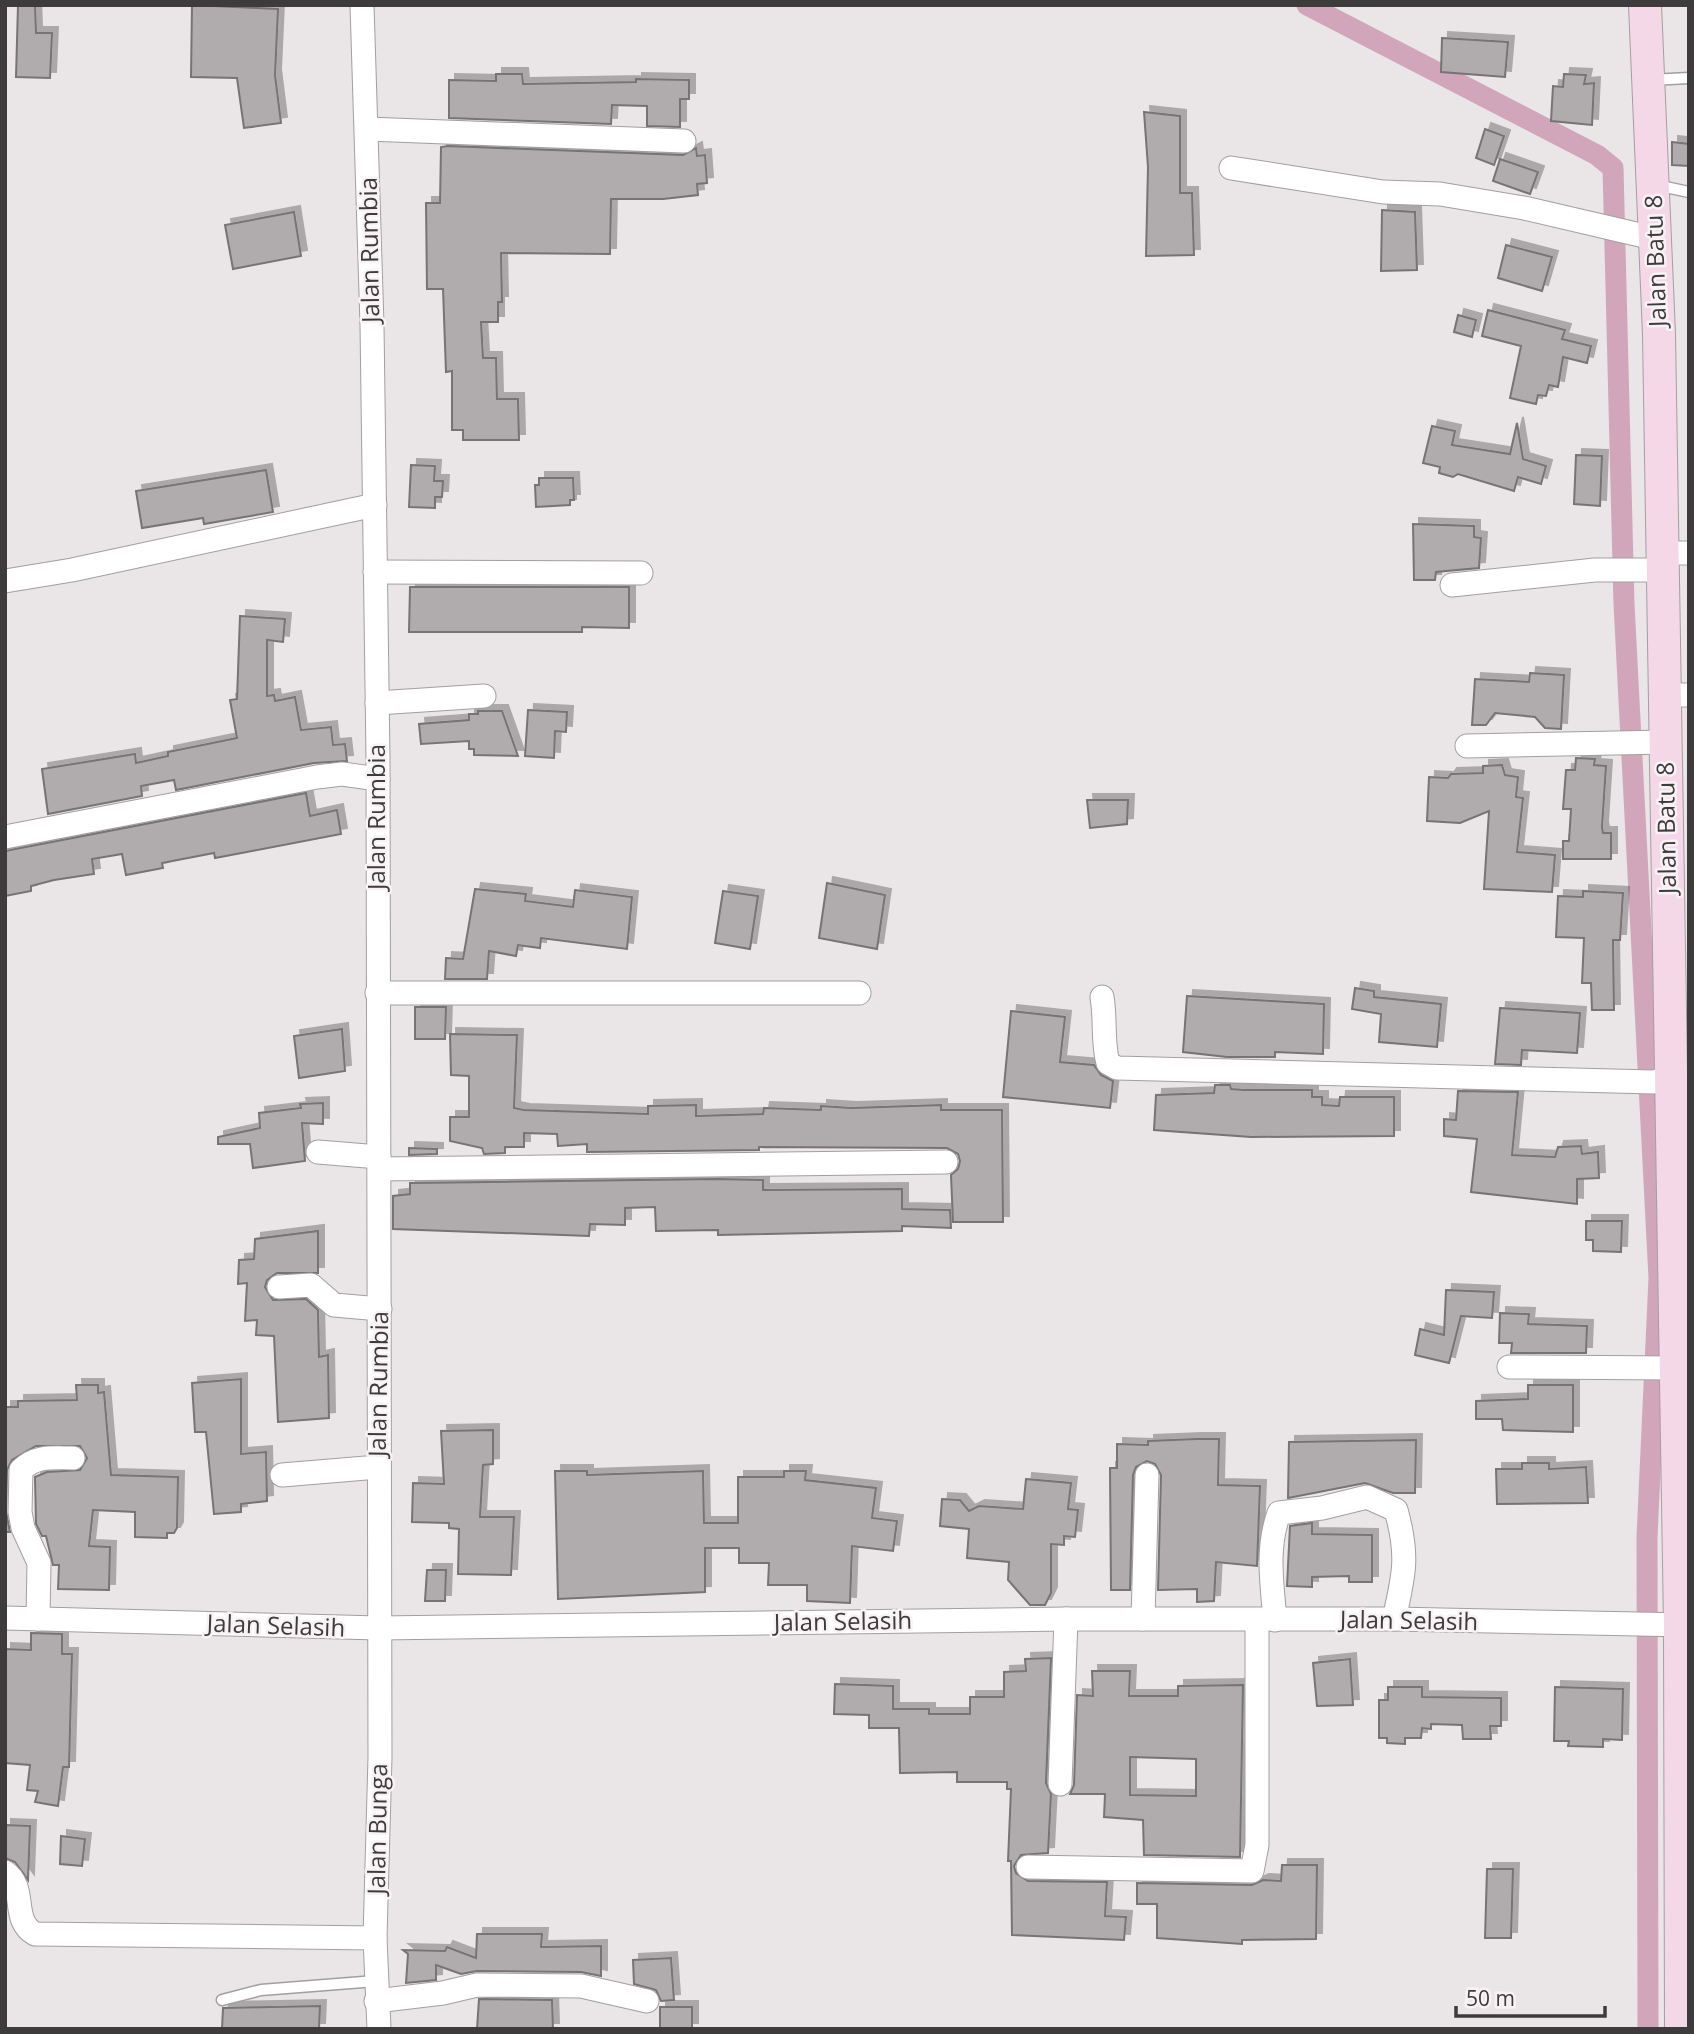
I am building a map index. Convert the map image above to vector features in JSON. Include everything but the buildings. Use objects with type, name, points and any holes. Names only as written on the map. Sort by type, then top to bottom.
[{"type":"street","name":"Jalan Rumbia","points":[[362,5],[368,128],[376,572],[379,1629]]},
{"type":"street","name":"Jalan Batu 8","points":[[1645,5],[1653,185],[1641,234],[1659,334],[1664,561],[1677,695],[1654,743],[1662,1080],[1680,1126],[1667,1368],[1683,1450],[1677,1626],[1684,1697],[1685,1975],[1681,2029]]},
{"type":"street","points":[[368,128],[684,141]]},
{"type":"street","points":[[1231,168],[1383,192],[1440,194],[1587,221],[1641,234]]},
{"type":"street","points":[[5,580],[72,570],[375,505]]},
{"type":"street","points":[[1452,585],[1664,561]]},
{"type":"street","points":[[376,572],[640,573]]},
{"type":"street","points":[[377,703],[484,696]]},
{"type":"street","points":[[1467,746],[1654,743]]},
{"type":"street","points":[[5,837],[317,777],[342,774],[378,779]]},
{"type":"street","points":[[377,993],[859,993]]},
{"type":"street","points":[[1102,998],[1105,1018],[1104,1048],[1108,1063],[1117,1068],[1662,1080]]},
{"type":"street","points":[[318,1152],[379,1163],[946,1162]]},
{"type":"street","points":[[279,1287],[311,1285],[334,1305],[380,1309]]},
{"type":"street","points":[[1509,1367],[1667,1368]]},
{"type":"street","points":[[38,1619],[39,1563],[21,1520],[21,1470],[29,1461],[41,1458],[73,1458]]},
{"type":"street","points":[[282,1475],[378,1467]]},
{"type":"street","points":[[1143,1619],[1147,1475]]},
{"type":"street","points":[[1028,1867],[1252,1871],[1256,1845],[1269,1556],[1272,1531],[1279,1513],[1322,1508],[1367,1497],[1396,1510],[1402,1531],[1405,1574],[1394,1619]]},
{"type":"street","name":"Jalan Selasih","points":[[5,1618],[379,1629],[1066,1619],[1394,1619],[1677,1626]]},
{"type":"street","points":[[1060,1784],[1066,1619]]},
{"type":"street","name":"Jalan Bunga","points":[[379,1629],[375,1938],[379,2029]]},
{"type":"street","points":[[5,1872],[17,1884],[21,1921],[26,1929],[35,1934],[375,1938]]},
{"type":"street","points":[[376,1991],[443,1993],[477,1985],[581,1986],[647,2001]]},
{"type":"lane","points":[[1648,80],[1689,78]]},
{"type":"lane","points":[[1653,185],[1689,192]]},
{"type":"lane","points":[[222,2000],[261,1990],[376,1991]]},
{"type":"waterway","points":[[1307,5],[1597,155],[1613,168],[1624,604],[1659,1278],[1647,1537],[1648,2029]]}]
